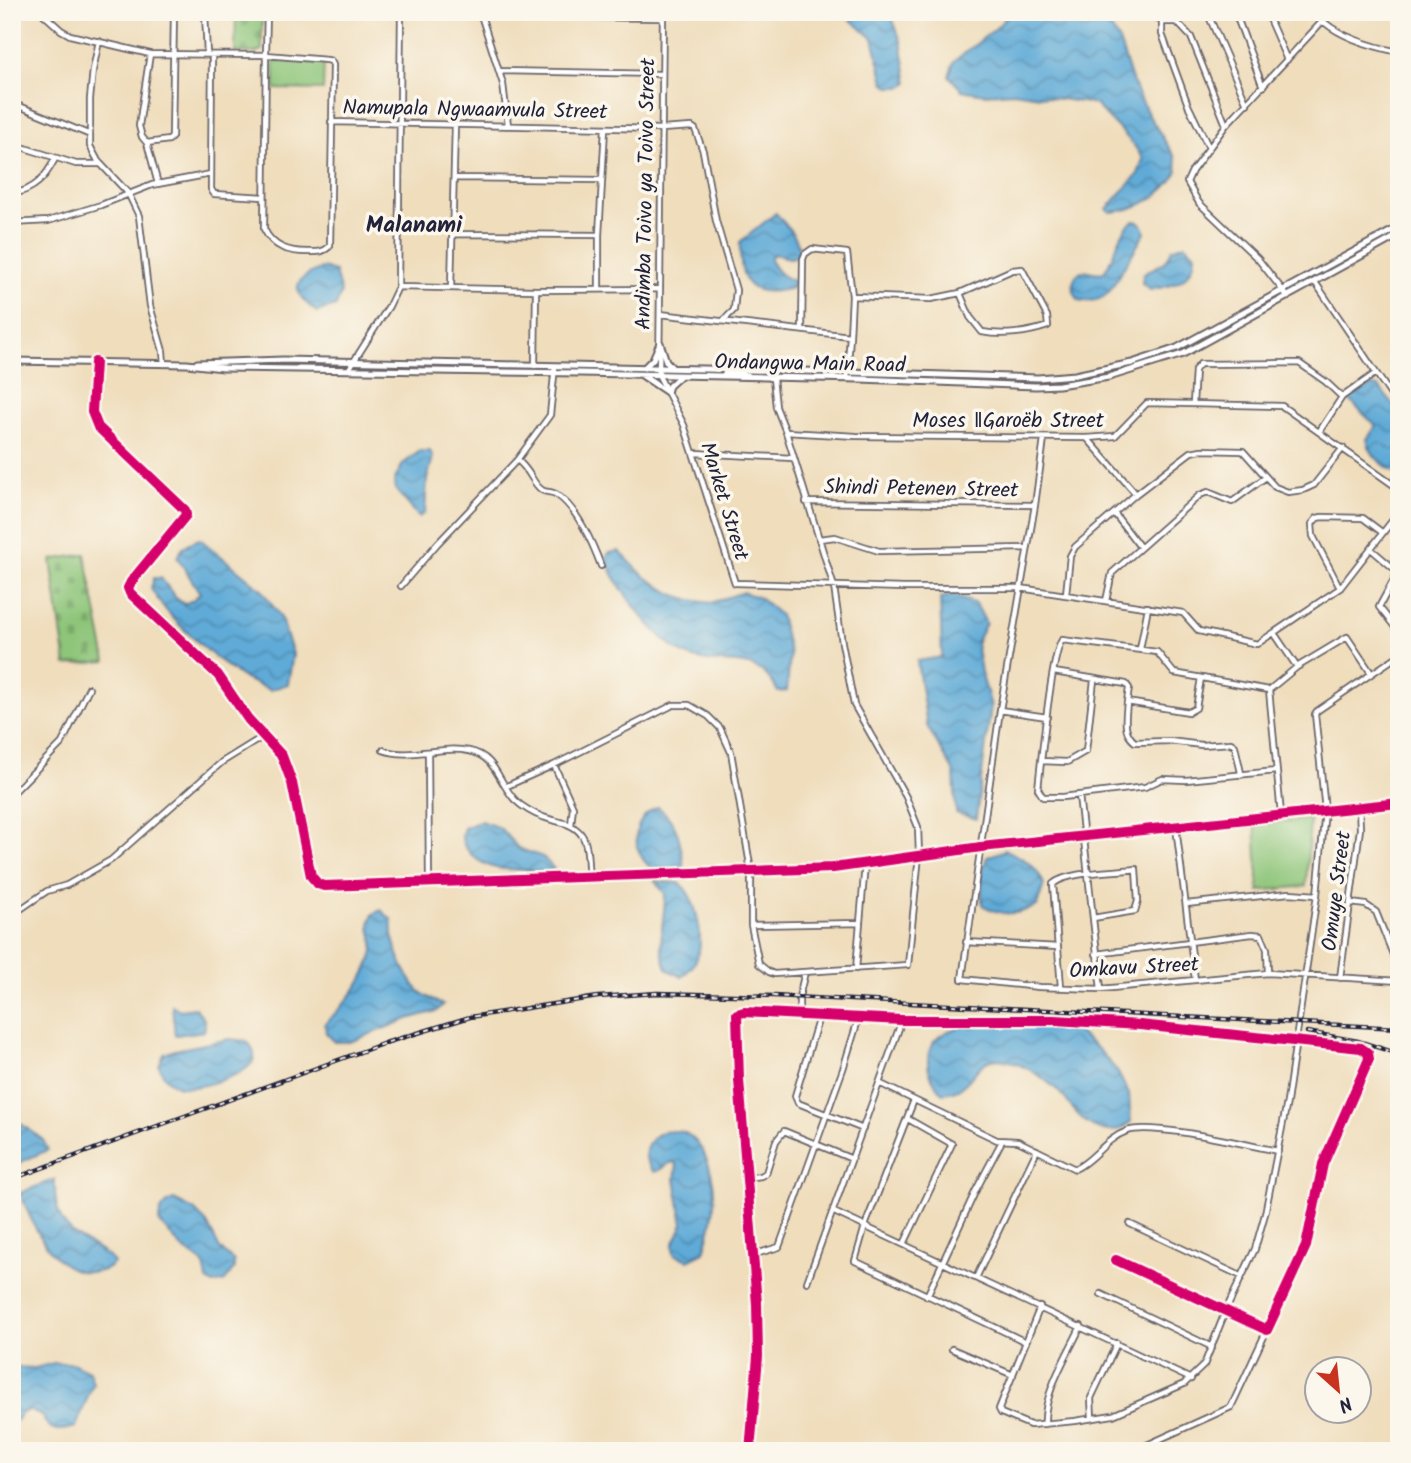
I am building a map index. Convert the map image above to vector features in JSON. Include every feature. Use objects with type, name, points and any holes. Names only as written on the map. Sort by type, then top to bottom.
[{"type":"main road","name":"Ondangwa Main Road","points":[[12,361],[187,364],[283,360],[535,366],[554,370],[643,376],[847,379],[1036,386],[1076,383],[1127,373],[1183,354],[1399,227]]},
{"type":"main road","name":"Ondangwa Main Road","points":[[187,364],[223,368],[480,373],[644,368],[1038,378],[1075,375],[1106,370],[1162,354],[1315,282],[1399,235]]},
{"type":"main road","points":[[644,368],[653,359],[660,343]]},
{"type":"main road","points":[[660,343],[672,369]]},
{"type":"main road","points":[[480,365],[480,373]]},
{"type":"main road","points":[[1075,375],[1076,383]]},
{"type":"main road","points":[[643,376],[667,392],[669,386],[680,377]]},
{"type":"street","points":[[41,12],[70,35],[150,54],[266,55],[331,61],[330,246],[327,250],[286,250],[273,242],[264,229],[264,197],[266,55],[267,12]]},
{"type":"street","points":[[147,143],[169,140],[173,136],[174,12]]},
{"type":"street","points":[[205,12],[209,55],[211,189],[214,194],[264,197]]},
{"type":"street","points":[[348,369],[389,306],[398,287],[401,12]]},
{"type":"street","points":[[480,12],[505,91],[508,125]]},
{"type":"street","points":[[504,12],[663,15]]},
{"type":"street","points":[[1151,12],[1162,22],[1174,21],[1181,12]]},
{"type":"street","points":[[1207,12],[1247,104]]},
{"type":"street","points":[[1235,12],[1263,88]]},
{"type":"street","points":[[1266,12],[1287,61]]},
{"type":"street","points":[[1285,294],[1258,259],[1193,194],[1187,181],[1226,125],[1331,12]]},
{"type":"street","name":"Andimba Toivo ya Toivo Street","points":[[659,376],[663,15]]},
{"type":"street","points":[[1174,21],[1191,37],[1226,125]]},
{"type":"street","points":[[1162,22],[1162,34],[1188,104],[1209,149]]},
{"type":"street","points":[[1324,22],[1333,29],[1399,52]]},
{"type":"street","points":[[100,41],[93,70],[88,134],[90,146],[101,164],[128,193],[139,216],[150,306],[164,364]]},
{"type":"street","points":[[150,54],[139,126],[147,143],[158,184]]},
{"type":"street","points":[[499,71],[662,74]]},
{"type":"street","points":[[12,103],[88,134]]},
{"type":"street","name":"Namupala Ngwaamvula Street","points":[[331,122],[661,129],[692,127],[703,151],[716,221],[736,290],[734,310],[723,321]]},
{"type":"street","points":[[451,288],[455,124]]},
{"type":"street","points":[[599,289],[605,128]]},
{"type":"street","points":[[12,144],[55,159],[86,166],[101,164]]},
{"type":"street","points":[[12,194],[37,185],[55,159]]},
{"type":"street","points":[[12,223],[61,218],[158,184],[211,174]]},
{"type":"street","points":[[454,178],[601,180]]},
{"type":"street","points":[[453,234],[599,235]]},
{"type":"street","points":[[802,330],[803,259],[808,251],[817,249],[848,253],[852,296],[847,379]]},
{"type":"street","points":[[852,296],[931,299],[960,293],[1012,270],[1022,269],[1047,316],[1048,326],[1038,330],[993,334],[982,332],[970,317],[960,293]]},
{"type":"street","points":[[1315,282],[1399,407]]},
{"type":"street","points":[[398,287],[660,289]]},
{"type":"street","points":[[535,366],[536,290]]},
{"type":"street","points":[[660,314],[850,336]]},
{"type":"street","points":[[95,362],[92,412],[98,427],[185,510],[186,515],[131,582],[128,588],[130,593],[218,675],[248,719],[282,756],[314,881],[324,886],[833,868],[981,847],[1399,803]]},
{"type":"street","points":[[1193,404],[1195,368],[1200,364],[1299,363],[1342,397]]},
{"type":"street","points":[[506,786],[673,705],[689,705],[708,716],[720,728],[731,752],[751,870],[751,925],[760,964],[765,970],[774,974],[908,965],[919,855],[918,827],[854,705],[834,587],[776,407],[773,378],[708,369]]},
{"type":"street","points":[[401,586],[517,460],[550,415],[554,370]]},
{"type":"street","points":[[1319,432],[1342,397],[1376,373]]},
{"type":"street","name":"Market Street","points":[[659,376],[684,425],[735,583],[834,587]]},
{"type":"street","name":"Moses ǁGaroëb Street","points":[[786,432],[1087,438],[1115,436],[1147,403],[1282,406],[1399,489]]},
{"type":"street","points":[[1087,438],[1136,494]]},
{"type":"street","name":"Omkavu Street","points":[[1044,439],[1000,710],[962,979],[1039,987],[1101,989],[1268,973],[1398,981]]},
{"type":"street","points":[[1066,594],[1072,551],[1136,494],[1191,452],[1245,452],[1280,491],[1303,490],[1321,479],[1342,448]]},
{"type":"street","points":[[694,453],[793,458]]},
{"type":"street","points":[[517,460],[526,466],[542,491],[555,492],[572,511],[590,540],[601,566]]},
{"type":"street","points":[[1106,601],[1112,573],[1205,491],[1232,502],[1266,477]]},
{"type":"street","name":"Shindi Petenen Street","points":[[806,502],[1035,505]]},
{"type":"street","points":[[834,587],[1020,588],[1066,594],[1183,613],[1199,632],[1257,644],[1339,588],[1399,512]]},
{"type":"street","points":[[1114,513],[1140,547]]},
{"type":"street","points":[[1339,588],[1313,536],[1312,524],[1322,517],[1363,518],[1383,533]]},
{"type":"street","points":[[818,539],[835,537],[879,551],[1027,548]]},
{"type":"street","points":[[1371,549],[1398,572],[1380,607],[1399,632]]},
{"type":"street","points":[[1140,649],[1148,607]]},
{"type":"street","points":[[1274,633],[1297,667]]},
{"type":"street","points":[[1276,771],[1186,780],[1162,779],[1144,787],[1042,797],[1038,789],[1041,761],[1059,644],[1062,640],[1157,652],[1174,673],[1269,690],[1297,667],[1347,637],[1371,673]]},
{"type":"street","points":[[1040,1307],[999,1409],[1001,1413],[1024,1424],[1114,1415],[1192,1379],[1204,1365],[1255,1249],[1278,1151],[1306,975],[1325,810],[1315,714],[1399,655]]},
{"type":"street","points":[[1054,672],[1126,684],[1129,688],[1127,735],[1135,742],[1169,741],[1202,745],[1231,743],[1235,746],[1241,773]]},
{"type":"street","points":[[1127,702],[1193,711],[1196,708],[1201,678]]},
{"type":"street","points":[[1041,761],[1067,762],[1086,751],[1094,680]]},
{"type":"street","points":[[12,794],[62,743],[89,688]]},
{"type":"street","points":[[1269,690],[1281,814]]},
{"type":"street","points":[[1000,710],[1047,718]]},
{"type":"street","points":[[12,915],[47,891],[67,885],[99,869],[153,825],[222,762],[264,736]]},
{"type":"street","points":[[383,750],[402,754],[465,750],[486,758],[514,799],[541,817],[571,825],[579,830],[585,840],[589,876]]},
{"type":"street","points":[[428,753],[429,883]]},
{"type":"street","points":[[554,765],[573,807],[571,825]]},
{"type":"street","points":[[1079,795],[1101,989]]},
{"type":"street","name":"Omuye Street","points":[[1340,978],[1360,829],[1359,807]]},
{"type":"street","points":[[1177,827],[1195,980]]},
{"type":"street","points":[[856,969],[865,864]]},
{"type":"street","points":[[1061,987],[1053,884],[1071,876],[1136,869],[1138,901],[1135,911],[1093,918]]},
{"type":"street","points":[[1186,904],[1289,893],[1317,895]]},
{"type":"street","points":[[1351,902],[1366,905],[1376,912],[1396,962],[1398,981]]},
{"type":"street","points":[[751,925],[860,923]]},
{"type":"street","points":[[1096,954],[1252,934],[1261,935],[1267,949],[1268,973]]},
{"type":"street","points":[[966,942],[1058,947]]},
{"type":"street","points":[[799,1014],[799,997],[805,972]]},
{"type":"street","points":[[750,1451],[758,1356],[737,1014],[799,1014],[902,1020],[1054,1020],[1225,1032],[1361,1048],[1368,1054],[1368,1059],[1323,1164],[1306,1245],[1231,1406],[1147,1445]]},
{"type":"street","points":[[819,1017],[795,1096],[798,1103],[863,1129]]},
{"type":"street","points":[[752,1255],[779,1247],[859,1017]]},
{"type":"street","points":[[807,1282],[902,1020]]},
{"type":"street","points":[[879,1083],[1002,1141],[1018,1142],[1072,1168],[1078,1168],[1113,1138],[1133,1130],[1164,1130],[1278,1151]]},
{"type":"street","points":[[915,1100],[865,1226],[856,1263],[1026,1342]]},
{"type":"street","points":[[904,1244],[951,1144],[908,1119]]},
{"type":"street","points":[[747,1178],[761,1176],[766,1172],[776,1141],[784,1131],[852,1159]]},
{"type":"street","points":[[927,1296],[1002,1141]]},
{"type":"street","points":[[976,1278],[1037,1150]]},
{"type":"street","points":[[834,1212],[1192,1379]]},
{"type":"street","points":[[1130,1224],[1241,1276]]},
{"type":"street","points":[[1116,1260],[1267,1330]]},
{"type":"street","points":[[1101,1294],[1212,1347]]},
{"type":"street","points":[[1045,1424],[1044,1413],[1048,1399],[1081,1326]]},
{"type":"street","points":[[1093,1418],[1091,1398],[1117,1343]]},
{"type":"street","points":[[952,1349],[1013,1375]]},
{"type":"green space","points":[[236,12],[262,12],[262,50],[255,53],[235,52]]},
{"type":"green space","points":[[274,60],[324,62],[323,90],[275,89]]},
{"type":"green space","points":[[85,554],[106,661],[66,665],[51,560]]},
{"type":"green space","points":[[1310,819],[1306,886],[1259,891],[1255,825]]},
{"type":"water","points":[[841,12],[890,12],[901,41],[908,83],[901,87],[889,87],[884,82],[873,38]]},
{"type":"water","points":[[1011,12],[1092,12],[1110,26],[1119,41],[1133,83],[1148,114],[1175,157],[1178,171],[1158,194],[1130,209],[1110,212],[1107,209],[1138,174],[1143,159],[1127,137],[1095,104],[1013,92],[984,94],[962,90],[949,76],[954,61],[995,29]]},
{"type":"water","points":[[776,213],[793,234],[799,251],[797,257],[773,254],[770,260],[780,273],[794,281],[793,288],[766,292],[757,290],[745,278],[740,242]]},
{"type":"water","points":[[1133,221],[1142,224],[1145,233],[1109,292],[1095,300],[1079,300],[1073,287],[1077,275],[1086,271],[1104,272],[1120,238]]},
{"type":"water","points":[[1185,244],[1195,254],[1194,263],[1186,276],[1174,284],[1150,290],[1142,283],[1143,275],[1163,263],[1172,249]]},
{"type":"water","points":[[323,268],[335,272],[341,293],[336,306],[317,312],[302,298],[298,287],[305,277]]},
{"type":"water","points":[[1371,386],[1379,387],[1399,412],[1399,475],[1374,456],[1367,439],[1376,426],[1348,399]]},
{"type":"water","points":[[420,451],[430,451],[433,457],[427,480],[425,513],[419,517],[395,489],[394,481],[403,464]]},
{"type":"water","points":[[200,539],[261,589],[280,616],[293,654],[288,684],[270,690],[245,679],[207,650],[158,600],[151,588],[154,578],[161,578],[175,597],[184,604],[200,593],[177,557],[186,545]]},
{"type":"water","points":[[619,551],[644,576],[672,594],[711,603],[743,592],[760,598],[780,615],[790,654],[787,691],[778,692],[769,678],[749,665],[701,660],[677,650],[665,640],[639,613],[610,569],[606,557],[609,553]]},
{"type":"water","points":[[954,595],[976,604],[986,623],[976,643],[991,706],[976,819],[956,813],[954,772],[927,726],[917,661],[942,657],[940,598]]},
{"type":"water","points":[[658,807],[675,827],[684,868],[652,869],[640,853],[636,836],[638,827],[649,812]]},
{"type":"water","points":[[481,821],[500,828],[518,848],[543,857],[554,869],[547,872],[503,869],[483,863],[466,848],[462,838],[464,828]]},
{"type":"water","points":[[1005,850],[1029,863],[1041,877],[1044,884],[1037,906],[1009,913],[982,905],[981,874],[987,857]]},
{"type":"water","points":[[655,881],[680,883],[695,910],[700,945],[693,966],[682,977],[668,970],[664,960],[661,942],[665,894]]},
{"type":"water","points":[[381,910],[392,920],[396,947],[414,984],[424,995],[443,1005],[437,1011],[408,1019],[350,1042],[335,1042],[326,1033],[325,1024],[347,1000],[366,972],[374,946],[371,920],[373,914]]},
{"type":"water","points":[[172,1005],[180,1010],[195,1008],[203,1018],[204,1031],[175,1035]]},
{"type":"water","points":[[991,1023],[1039,1024],[1075,1030],[1099,1050],[1117,1071],[1129,1094],[1131,1122],[1124,1127],[1108,1131],[1093,1126],[1079,1116],[1058,1091],[1041,1077],[1001,1059],[983,1064],[964,1085],[955,1090],[943,1093],[931,1078],[928,1059],[932,1045],[942,1035],[956,1028]]},
{"type":"water","points":[[229,1039],[247,1041],[254,1055],[248,1067],[230,1077],[195,1087],[177,1086],[164,1075],[159,1066],[164,1054]]},
{"type":"water","points":[[12,1117],[43,1140],[48,1150],[12,1166]]},
{"type":"water","points":[[665,1131],[680,1131],[694,1139],[702,1150],[712,1175],[714,1201],[708,1239],[704,1252],[688,1260],[674,1254],[673,1245],[683,1224],[675,1179],[677,1165],[673,1162],[654,1172],[647,1160],[646,1148],[649,1143]]},
{"type":"water","points":[[55,1179],[56,1202],[61,1219],[81,1240],[109,1257],[114,1263],[109,1268],[89,1272],[64,1264],[37,1231],[20,1193]]},
{"type":"water","points":[[174,1200],[194,1210],[207,1223],[220,1249],[234,1261],[234,1269],[225,1281],[213,1284],[207,1280],[204,1264],[181,1247],[159,1222],[162,1208]]},
{"type":"water","points":[[54,1363],[72,1363],[89,1371],[93,1383],[76,1427],[56,1430],[48,1426],[43,1416],[29,1410],[22,1413],[15,1422],[12,1420],[12,1367],[35,1368]]},
{"type":"railway","points":[[12,1179],[385,1043],[470,1017],[598,997],[657,993],[774,996],[1399,1028]]},
{"type":"railway","points":[[1307,1032],[1358,1041],[1399,1054]]},
{"type":"cycle path","points":[[95,362],[92,412],[98,427],[185,510],[186,515],[131,582],[128,588],[130,593],[218,675],[248,719],[282,756],[292,783],[311,876],[318,884],[324,886],[833,868],[981,847],[1399,803]]},
{"type":"cycle path","points":[[750,1451],[758,1356],[757,1304],[739,1080],[737,1014],[744,1012],[902,1020],[1054,1020],[1140,1025],[1361,1048],[1368,1053],[1369,1059],[1323,1164],[1306,1246],[1267,1330],[1116,1260]]},
{"type":"district","name":"Malanami","points":[[414,224]]}]
